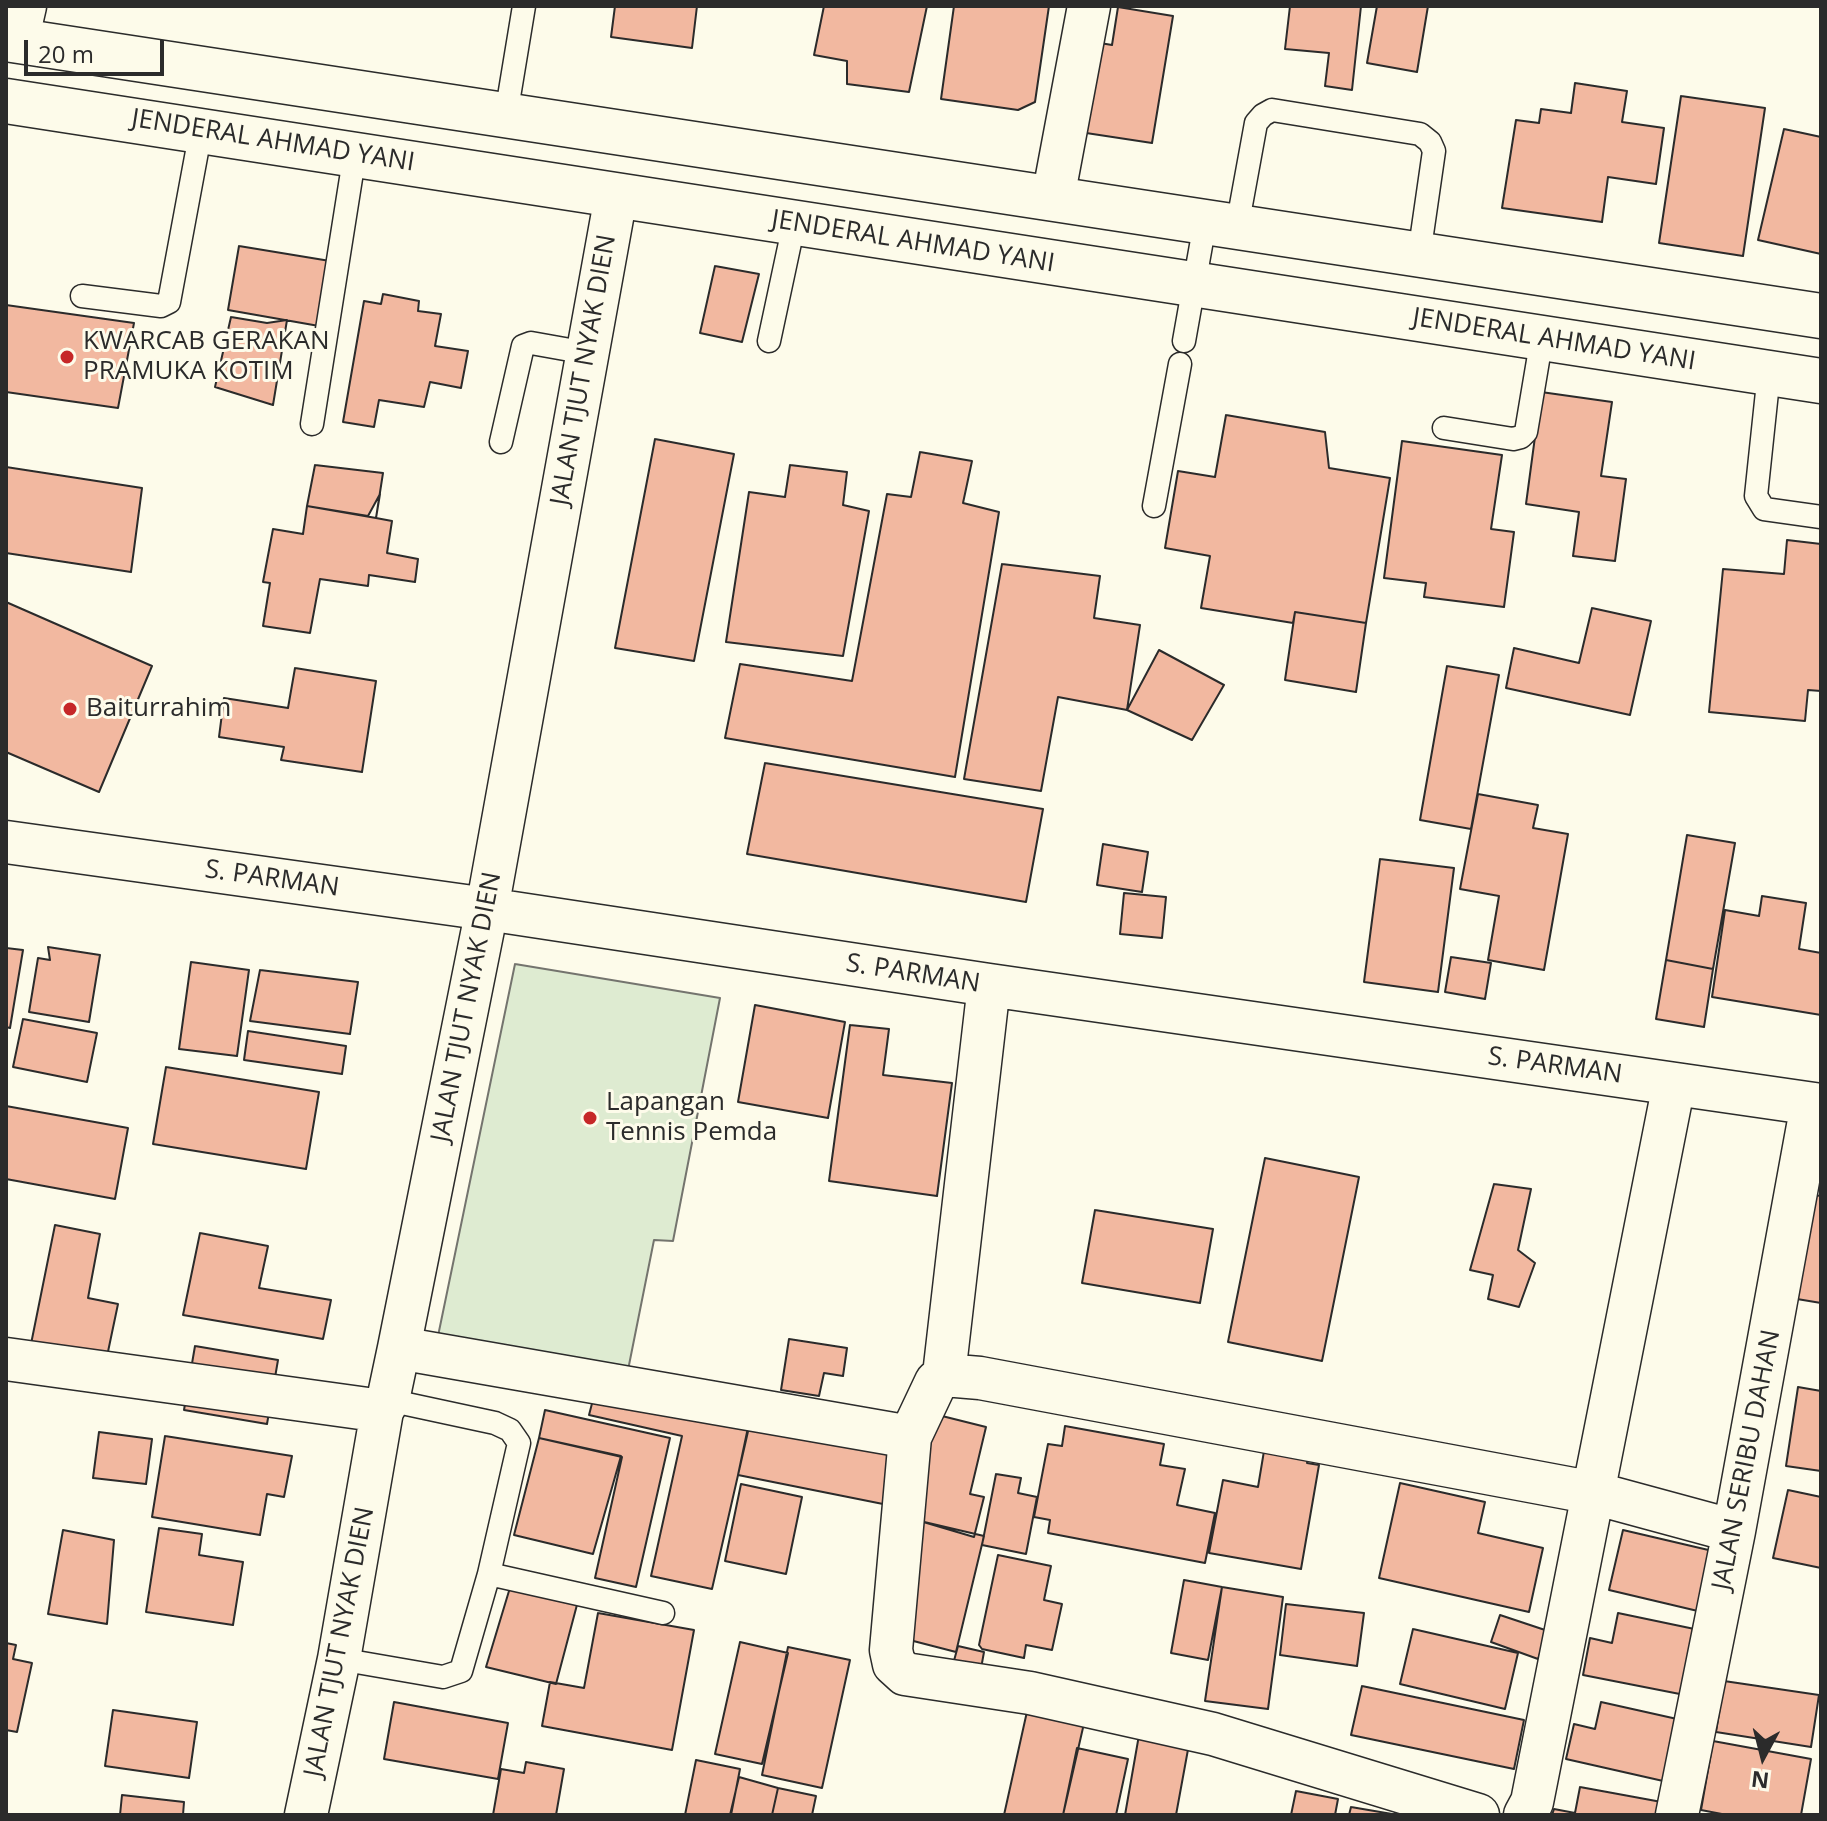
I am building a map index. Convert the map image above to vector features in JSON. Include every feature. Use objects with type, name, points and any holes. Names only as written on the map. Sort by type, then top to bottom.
[{"type":"highway","points":[[16,29],[506,115],[1821,316]]},
{"type":"highway","name":"JENDERAL AHMAD YANI","points":[[6,101],[1821,381]]},
{"type":"street","points":[[1053,198],[1089,6]]},
{"type":"street","name":"JALAN TJUT NYAK DIEN","points":[[306,1815],[339,1659],[385,1406],[487,909],[616,196]]},
{"type":"street","name":"S. PARMAN","points":[[6,842],[487,909],[1817,1104]]},
{"type":"street","points":[[989,985],[944,1375],[936,1382],[910,1437],[891,1650],[894,1664],[905,1674],[1030,1693],[1213,1734],[1478,1815]]},
{"type":"street","points":[[1525,1815],[1532,1802],[1674,1084]]},
{"type":"street","name":"JALAN SERIBU DAHAN","points":[[1677,1815],[1817,1104]]},
{"type":"street","points":[[399,1348],[910,1437]]},
{"type":"street","points":[[6,1359],[385,1406]]},
{"type":"street","points":[[944,1375],[980,1378],[1594,1493],[1734,1531]]},
{"type":"lane","points":[[506,115],[524,6]]},
{"type":"lane","points":[[1184,341],[1194,285],[1221,225],[1256,123],[1272,110],[1420,134],[1430,142],[1434,151],[1419,255]]},
{"type":"lane","points":[[82,296],[161,306],[169,302],[201,130]]},
{"type":"lane","points":[[312,424],[355,153]]},
{"type":"lane","points":[[769,341],[794,224]]},
{"type":"lane","points":[[1444,428],[1513,439],[1521,437],[1526,432],[1542,337]]},
{"type":"lane","points":[[501,442],[523,346],[531,343],[587,353]]},
{"type":"lane","points":[[1154,506],[1180,364]]},
{"type":"lane","points":[[1769,373],[1756,496],[1764,509],[1821,517]]},
{"type":"lane","points":[[339,1659],[443,1677],[461,1671],[489,1574],[519,1443],[510,1430],[495,1423],[385,1406]]},
{"type":"lane","points":[[489,1574],[663,1613]]},
{"type":"green space","name":"Lapangan Tennis Pemda","points":[[515,964],[720,998],[673,1241],[654,1240],[628,1370],[438,1336]]},
{"type":"building","points":[[615,6],[697,6],[692,48],[611,37]]},
{"type":"building","points":[[824,6],[927,6],[909,92],[847,84],[847,61],[814,55]]},
{"type":"building","points":[[954,6],[1049,6],[1035,102],[1018,110],[941,99]]},
{"type":"building","points":[[1290,6],[1361,6],[1352,90],[1325,86],[1329,53],[1285,49]]},
{"type":"building","points":[[1377,6],[1428,6],[1417,72],[1367,63]]},
{"type":"building","points":[[1118,7],[1173,16],[1152,143],[1073,131],[1088,41],[1112,45]]},
{"type":"building","points":[[1575,83],[1627,91],[1622,122],[1664,128],[1656,184],[1608,177],[1602,222],[1502,208],[1516,120],[1539,123],[1541,109],[1571,113]]},
{"type":"building","points":[[1681,96],[1765,108],[1743,256],[1659,243]]},
{"type":"building","points":[[1784,129],[1821,137],[1821,254],[1758,240]]},
{"type":"building","points":[[239,246],[330,261],[319,326],[228,310]]},
{"type":"building","points":[[715,266],[759,274],[742,342],[700,333]]},
{"type":"building","points":[[383,294],[419,301],[418,311],[441,314],[435,346],[468,351],[461,388],[430,382],[424,407],[379,400],[374,427],[343,422],[364,301],[381,304]]},
{"type":"building","name":"KWARCAB GERAKAN PRAMUKA KOTIM","points":[[6,305],[134,323],[118,408],[6,392]]},
{"type":"building","points":[[231,317],[267,323],[287,320],[273,405],[215,387]]},
{"type":"building","points":[[1541,392],[1612,402],[1601,476],[1626,479],[1615,561],[1573,556],[1579,512],[1526,504]]},
{"type":"building","points":[[1226,415],[1325,432],[1329,468],[1390,478],[1366,623],[1295,612],[1293,623],[1201,608],[1210,556],[1165,548],[1178,471],[1215,477]]},
{"type":"building","points":[[655,439],[734,454],[694,661],[615,648]]},
{"type":"building","points":[[1402,441],[1502,455],[1491,529],[1514,532],[1504,607],[1424,597],[1426,583],[1384,578]]},
{"type":"building","points":[[920,452],[972,461],[963,503],[999,512],[955,777],[725,738],[740,664],[852,681],[887,494],[911,497]]},
{"type":"building","points":[[315,465],[383,473],[376,518],[307,506]]},
{"type":"building","points":[[790,465],[847,472],[843,505],[869,511],[843,656],[726,642],[749,492],[785,497]]},
{"type":"building","points":[[6,467],[142,488],[131,572],[6,553]]},
{"type":"building","points":[[380,494],[376,518],[392,521],[387,553],[418,559],[415,582],[369,575],[368,586],[320,579],[310,633],[263,626],[270,583],[263,582],[273,529],[303,534],[307,506],[368,516]]},
{"type":"building","points":[[1787,540],[1821,544],[1821,691],[1808,690],[1805,721],[1709,712],[1723,569],[1784,574]]},
{"type":"building","points":[[1002,564],[1100,576],[1094,618],[1140,625],[1127,710],[1058,697],[1041,791],[964,779]]},
{"type":"building","name":"Baiturrahim","points":[[6,602],[152,666],[99,792],[6,752]]},
{"type":"building","points":[[1592,608],[1651,621],[1630,715],[1506,688],[1514,648],[1579,663]]},
{"type":"building","points":[[1295,612],[1366,623],[1356,692],[1285,680]]},
{"type":"building","points":[[1159,650],[1224,685],[1192,740],[1127,710]]},
{"type":"building","points":[[1447,666],[1499,675],[1471,829],[1420,820]]},
{"type":"building","points":[[295,668],[376,681],[362,772],[281,760],[284,747],[219,737],[224,698],[288,708]]},
{"type":"building","points":[[765,763],[1043,809],[1026,902],[747,854]]},
{"type":"building","points":[[1478,794],[1538,805],[1533,828],[1568,834],[1544,970],[1488,960],[1499,896],[1460,889]]},
{"type":"building","points":[[1687,835],[1735,843],[1713,969],[1666,960]]},
{"type":"building","points":[[1103,844],[1148,852],[1142,892],[1097,885]]},
{"type":"building","points":[[1380,859],[1454,868],[1438,992],[1364,982]]},
{"type":"building","points":[[1124,893],[1166,897],[1162,938],[1120,934]]},
{"type":"building","points":[[1762,896],[1806,903],[1799,949],[1821,953],[1821,1015],[1712,997],[1725,910],[1759,916]]},
{"type":"building","points":[[48,947],[100,955],[89,1022],[29,1012],[38,958],[50,960]]},
{"type":"building","points":[[6,948],[23,950],[10,1028],[6,1027]]},
{"type":"building","points":[[1451,957],[1491,963],[1485,999],[1445,992]]},
{"type":"building","points":[[1666,960],[1713,969],[1704,1027],[1656,1019]]},
{"type":"building","points":[[191,962],[249,970],[237,1056],[179,1049]]},
{"type":"building","points":[[260,970],[358,982],[350,1034],[250,1021]]},
{"type":"building","points":[[755,1005],[845,1022],[828,1118],[738,1102]]},
{"type":"building","points":[[23,1019],[97,1033],[87,1082],[13,1067]]},
{"type":"building","points":[[850,1025],[889,1029],[883,1075],[952,1083],[937,1196],[829,1181]]},
{"type":"building","points":[[248,1031],[346,1046],[342,1074],[244,1060]]},
{"type":"building","points":[[166,1067],[319,1092],[306,1169],[153,1144]]},
{"type":"building","points":[[6,1106],[128,1128],[115,1199],[6,1179]]},
{"type":"building","points":[[1265,1158],[1359,1177],[1322,1361],[1228,1342]]},
{"type":"building","points":[[1494,1184],[1531,1189],[1518,1250],[1535,1263],[1519,1307],[1488,1299],[1493,1275],[1470,1270]]},
{"type":"building","points":[[1814,1195],[1821,1196],[1821,1303],[1797,1299]]},
{"type":"building","points":[[1095,1210],[1213,1229],[1200,1303],[1082,1283]]},
{"type":"building","points":[[55,1225],[100,1234],[88,1298],[118,1304],[101,1385],[31,1344]]},
{"type":"building","points":[[200,1233],[268,1246],[259,1288],[331,1300],[323,1339],[183,1315]]},
{"type":"building","points":[[789,1339],[847,1348],[843,1376],[824,1373],[819,1396],[781,1390]]},
{"type":"building","points":[[195,1346],[278,1360],[267,1424],[184,1410]]},
{"type":"building","points":[[1798,1387],[1821,1391],[1821,1471],[1786,1466]]},
{"type":"building","points":[[595,1392],[749,1427],[712,1589],[651,1576],[682,1436],[589,1415]]},
{"type":"building","points":[[545,1410],[670,1438],[636,1587],[595,1578],[622,1457],[539,1438]]},
{"type":"building","points":[[934,1414],[986,1427],[970,1494],[984,1497],[974,1537],[920,1521]]},
{"type":"building","points":[[750,1418],[895,1447],[883,1504],[738,1475]]},
{"type":"building","points":[[1065,1426],[1164,1444],[1160,1465],[1185,1469],[1177,1505],[1215,1513],[1205,1563],[1048,1533],[1050,1520],[1034,1517],[1048,1444],[1062,1446]]},
{"type":"building","points":[[99,1432],[152,1439],[146,1484],[93,1478]]},
{"type":"building","points":[[165,1436],[292,1456],[284,1497],[267,1494],[260,1535],[152,1517]]},
{"type":"building","points":[[539,1438],[621,1456],[593,1554],[514,1535]]},
{"type":"building","points":[[1265,1445],[1309,1453],[1307,1463],[1319,1465],[1301,1569],[1209,1553],[1223,1480],[1258,1487]]},
{"type":"building","points":[[996,1474],[1021,1478],[1018,1493],[1037,1497],[1026,1554],[982,1545]]},
{"type":"building","points":[[1400,1483],[1485,1502],[1478,1533],[1543,1548],[1529,1612],[1379,1578]]},
{"type":"building","points":[[741,1484],[802,1497],[786,1574],[725,1561]]},
{"type":"building","points":[[1788,1490],[1821,1497],[1821,1568],[1773,1558]]},
{"type":"building","points":[[920,1521],[984,1536],[956,1652],[894,1636]]},
{"type":"building","points":[[159,1528],[202,1534],[199,1555],[243,1562],[233,1625],[146,1612]]},
{"type":"building","points":[[63,1530],[114,1540],[107,1624],[48,1614]]},
{"type":"building","points":[[1623,1530],[1717,1552],[1702,1612],[1609,1590]]},
{"type":"building","points":[[998,1555],[1051,1566],[1044,1600],[1062,1604],[1052,1650],[1026,1645],[1024,1658],[982,1649],[979,1645]]},
{"type":"building","points":[[1184,1580],[1222,1587],[1208,1660],[1171,1653]]},
{"type":"building","points":[[512,1581],[578,1601],[556,1684],[486,1667]]},
{"type":"building","points":[[1222,1587],[1283,1597],[1268,1709],[1205,1701]]},
{"type":"building","points":[[1286,1604],[1364,1613],[1357,1666],[1280,1655]]},
{"type":"building","points":[[598,1613],[694,1630],[672,1750],[542,1726],[550,1682],[584,1688]]},
{"type":"building","points":[[1618,1613],[1704,1631],[1690,1696],[1583,1675],[1590,1638],[1612,1643]]},
{"type":"building","points":[[1500,1615],[1548,1631],[1538,1659],[1491,1642]]},
{"type":"building","points":[[1413,1629],[1518,1653],[1505,1709],[1400,1684]]},
{"type":"building","points":[[740,1642],[788,1653],[762,1764],[715,1754]]},
{"type":"building","points":[[6,1643],[16,1645],[13,1659],[32,1663],[17,1732],[6,1730]]},
{"type":"building","points":[[958,1646],[984,1652],[980,1674],[952,1668]]},
{"type":"building","points":[[788,1647],[850,1660],[822,1788],[762,1775]]},
{"type":"building","points":[[1724,1681],[1819,1695],[1811,1747],[1716,1732]]},
{"type":"building","points":[[1362,1686],[1524,1720],[1514,1769],[1351,1735]]},
{"type":"building","points":[[394,1702],[508,1723],[498,1779],[384,1759]]},
{"type":"building","points":[[1601,1702],[1686,1721],[1672,1783],[1566,1759],[1574,1724],[1595,1729]]},
{"type":"building","points":[[1028,1707],[1085,1719],[1063,1815],[1004,1815]]},
{"type":"building","points":[[113,1710],[197,1722],[189,1778],[105,1766]]},
{"type":"building","points":[[1139,1735],[1189,1744],[1176,1815],[1125,1815]]},
{"type":"building","points":[[1713,1741],[1811,1759],[1801,1815],[1727,1815],[1701,1810]]},
{"type":"building","points":[[1077,1748],[1128,1759],[1116,1815],[1063,1815]]},
{"type":"building","points":[[696,1760],[740,1769],[731,1815],[685,1815]]},
{"type":"building","points":[[526,1762],[564,1769],[556,1815],[493,1815],[501,1769],[524,1773]]},
{"type":"building","points":[[739,1777],[778,1788],[772,1815],[730,1815]]},
{"type":"building","points":[[1580,1787],[1667,1803],[1665,1815],[1552,1815],[1554,1809],[1575,1813]]},
{"type":"building","points":[[778,1788],[816,1796],[812,1815],[772,1815]]},
{"type":"building","points":[[1296,1791],[1338,1799],[1335,1815],[1291,1815]]},
{"type":"building","points":[[122,1795],[184,1802],[183,1815],[120,1815]]},
{"type":"building","points":[[1351,1807],[1392,1814],[1392,1815],[1349,1815]]},
{"type":"place","name":"KWARCAB GERAKAN PRAMUKA KOTIM","points":[[67,357]]},
{"type":"place","name":"Baiturrahim","points":[[70,709]]},
{"type":"place","name":"Lapangan Tennis Pemda","points":[[590,1118]]}]
